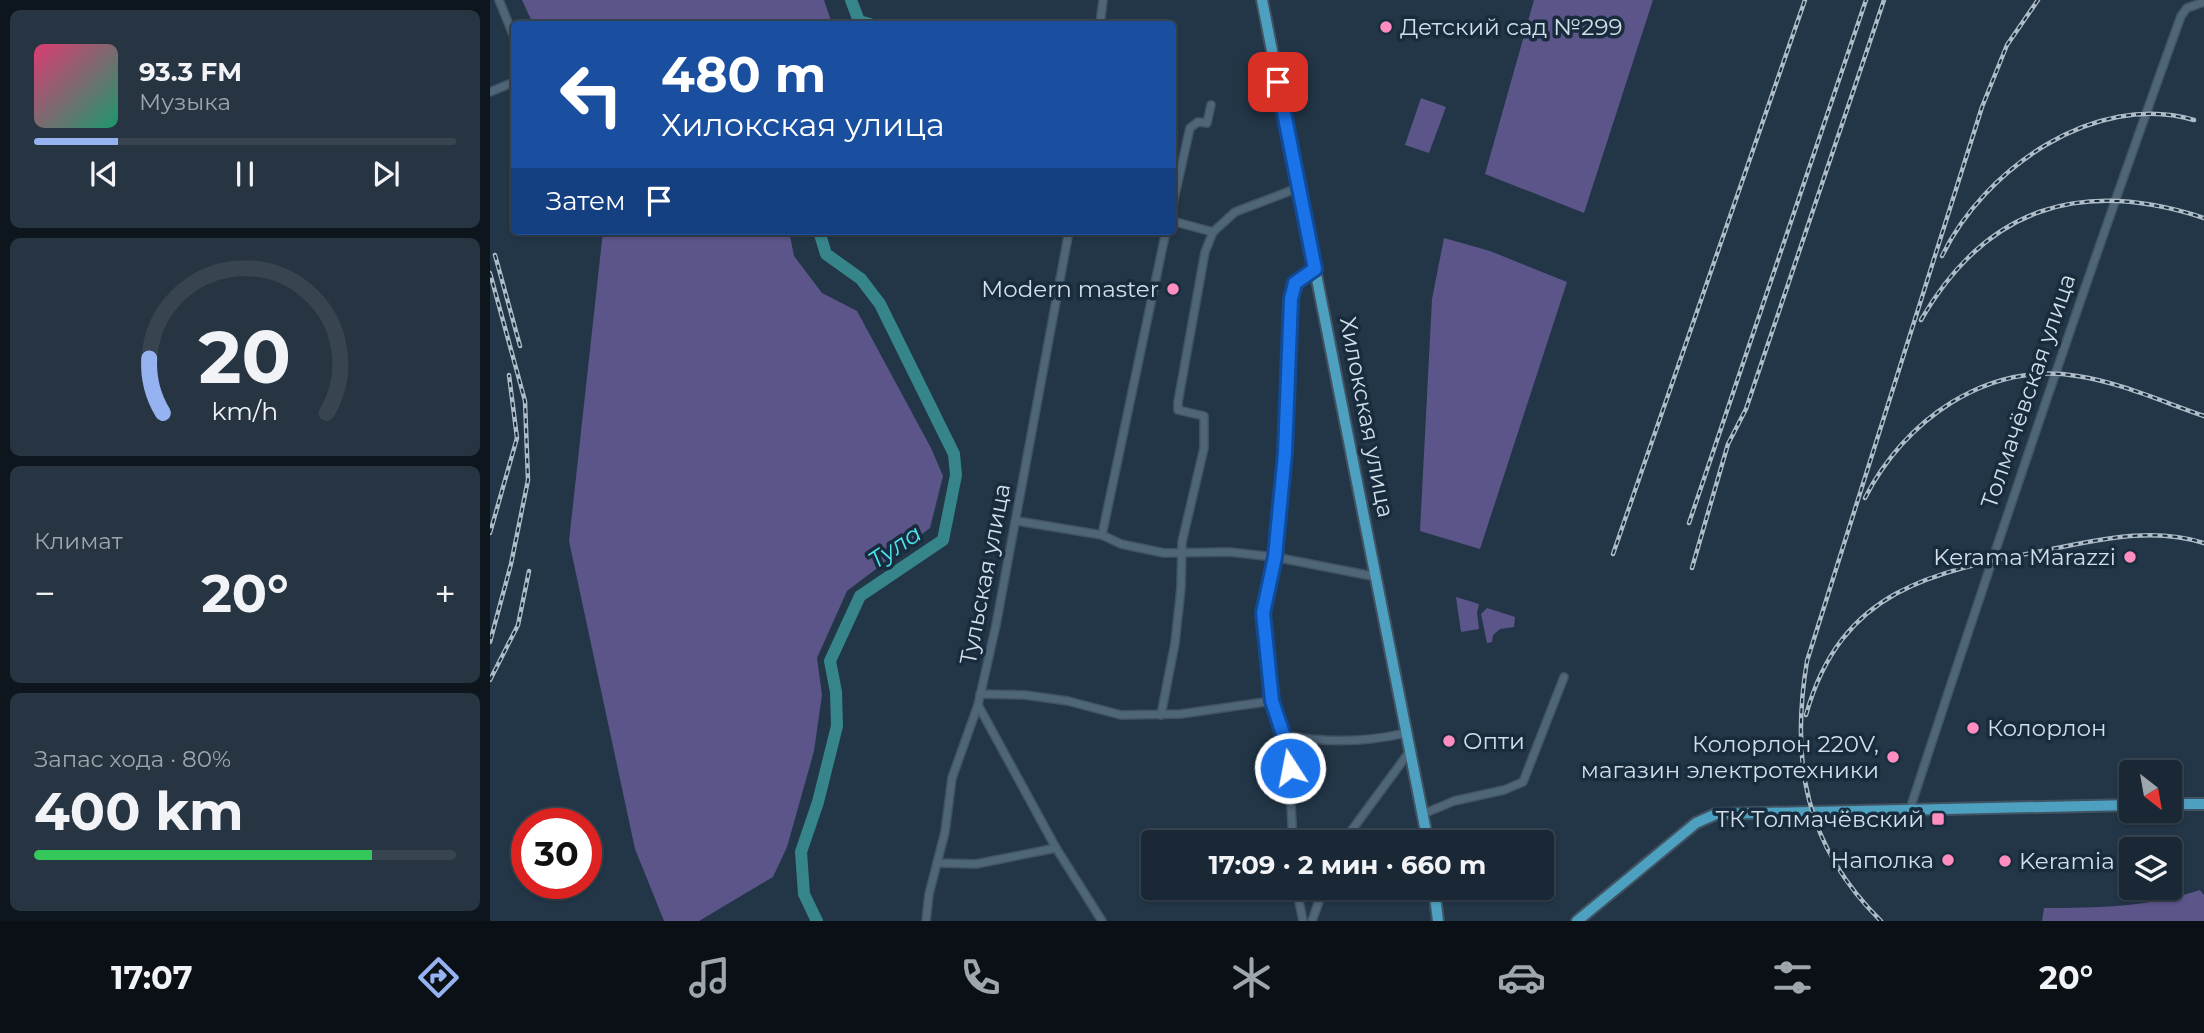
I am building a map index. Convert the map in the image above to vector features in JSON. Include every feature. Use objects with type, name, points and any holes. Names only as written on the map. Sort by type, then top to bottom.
[{"type":"main road","name":"Хилокская улица","points":[[1262,0],[1426,830]]},
{"type":"main road","points":[[2182,804],[2204,804]]},
{"type":"main road","points":[[1577,921],[1696,823],[1716,814],[2119,805]]},
{"type":"main road","points":[[1437,916],[1443,921]]},
{"type":"street","points":[[499,0],[511,30]]},
{"type":"street","points":[[1100,21],[1103,0]]},
{"type":"street","name":"Толмачёвская улица","points":[[1910,809],[2035,429],[2181,16],[2187,8],[2204,2]]},
{"type":"street","points":[[490,92],[511,83]]},
{"type":"street","points":[[1176,190],[1190,128],[1198,122],[1207,123],[1211,105]]},
{"type":"street","points":[[1161,715],[1175,643],[1182,542],[1203,448],[1203,415],[1183,413],[1178,410],[1178,402],[1205,252],[1213,232],[1235,212],[1298,188]]},
{"type":"street","points":[[1176,222],[1213,232]]},
{"type":"street","name":"Тульская улица","points":[[926,921],[955,767],[978,705],[1017,521],[1068,235]]},
{"type":"street","points":[[1102,536],[1165,235]]},
{"type":"street","points":[[1293,830],[1290,768],[1284,735],[1276,720],[1272,701],[1263,613],[1275,557],[1285,453],[1291,299],[1295,283],[1315,269]]},
{"type":"street","points":[[1017,521],[1102,536],[1122,544],[1182,555],[1230,552],[1275,557],[1377,577]]},
{"type":"street","points":[[1423,814],[1454,801],[1504,790],[1523,782],[1564,677]]},
{"type":"street","points":[[980,694],[1025,695],[1068,701],[1121,715],[1218,710],[1272,701]]},
{"type":"street","points":[[978,705],[1056,848],[1102,921]]},
{"type":"street","points":[[1284,735],[1331,740],[1386,738],[1406,733]]},
{"type":"street","points":[[1352,830],[1410,751]]},
{"type":"street","points":[[937,863],[976,864],[1056,848]]},
{"type":"street","points":[[1299,900],[1303,921]]},
{"type":"street","points":[[1312,921],[1319,900]]},
{"type":"shaded area","points":[[522,0],[824,0],[831,21],[532,21]]},
{"type":"shaded area","points":[[1534,0],[1653,0],[1584,213],[1485,174]]},
{"type":"shaded area","points":[[1421,98],[1446,107],[1429,153],[1405,145]]},
{"type":"shaded area","points":[[603,235],[790,235],[794,256],[822,293],[857,311],[931,448],[943,476],[930,528],[847,591],[817,658],[822,695],[814,751],[787,847],[773,877],[699,921],[664,921],[635,849],[569,541]]},
{"type":"shaded area","points":[[1444,238],[1490,251],[1567,282],[1480,549],[1420,531],[1432,299]]},
{"type":"shaded area","points":[[1456,597],[1479,604],[1479,629],[1461,632]]},
{"type":"shaded area","points":[[1487,608],[1515,617],[1514,627],[1500,629],[1493,635],[1492,642],[1487,643],[1481,614]]},
{"type":"shaded area","points":[[2200,890],[2204,895],[2204,921],[2042,921],[2044,908],[2103,907],[2182,900],[2182,896]]},
{"type":"waterway","name":"Тула","points":[[851,0],[859,21]]},
{"type":"waterway","name":"Тула","points":[[817,921],[804,894],[801,852],[818,802],[837,726],[836,692],[830,661],[860,596],[943,540],[956,475],[954,454],[880,304],[861,279],[826,254],[820,235]]},
{"type":"railway","points":[[1613,554],[1805,0]]},
{"type":"railway","points":[[1689,523],[1866,0]]},
{"type":"railway","points":[[1692,568],[1728,444],[1746,409],[1884,0]]},
{"type":"railway","points":[[1881,921],[1835,864],[1820,833],[1810,802],[1803,769],[1801,734],[1807,661],[1982,107],[2007,45],[2038,0]]},
{"type":"railway","points":[[1942,256],[1961,224],[1985,194],[2014,167],[2047,144],[2082,127],[2119,117],[2156,114],[2194,120]]},
{"type":"railway","points":[[1921,320],[1947,281],[1976,250],[2007,227],[2042,211],[2078,203],[2118,201],[2160,206],[2204,218]]},
{"type":"railway","points":[[495,255],[520,346]]},
{"type":"railway","points":[[490,273],[525,401],[528,480],[511,564],[490,642]]},
{"type":"railway","points":[[1865,498],[1902,444],[1925,422],[1980,388],[2011,378],[2043,374],[2093,379],[2204,416]]},
{"type":"railway","points":[[490,533],[517,438],[509,375]]},
{"type":"railway","points":[[1806,715],[1822,672],[1843,638],[1869,612],[1899,592],[1933,577],[2010,557],[2109,538],[2147,535],[2185,538],[2204,543]]},
{"type":"railway","points":[[490,680],[518,625],[529,571]]},
{"type":"place","name":"Детский сад №299","points":[[1386,27]]},
{"type":"place","name":"Modern master","points":[[1173,289]]},
{"type":"place","name":"Kerama Marazzi","points":[[2130,557]]},
{"type":"place","name":"Колорлон","points":[[1973,728]]},
{"type":"place","name":"Опти","points":[[1449,741]]},
{"type":"place","name":"Колорлон 220V, магазин электротехники","points":[[1893,757]]},
{"type":"place","name":"ТК Толмачёвский","points":[[1938,819]]},
{"type":"place","name":"Наполка","points":[[1948,860]]},
{"type":"place","name":"Keramia","points":[[2005,861]]},
{"type":"route","points":[[1278,82],[1315,269],[1295,283],[1291,299],[1285,453],[1275,557],[1263,613],[1272,701],[1276,720],[1288,749],[1290,768]]}]
